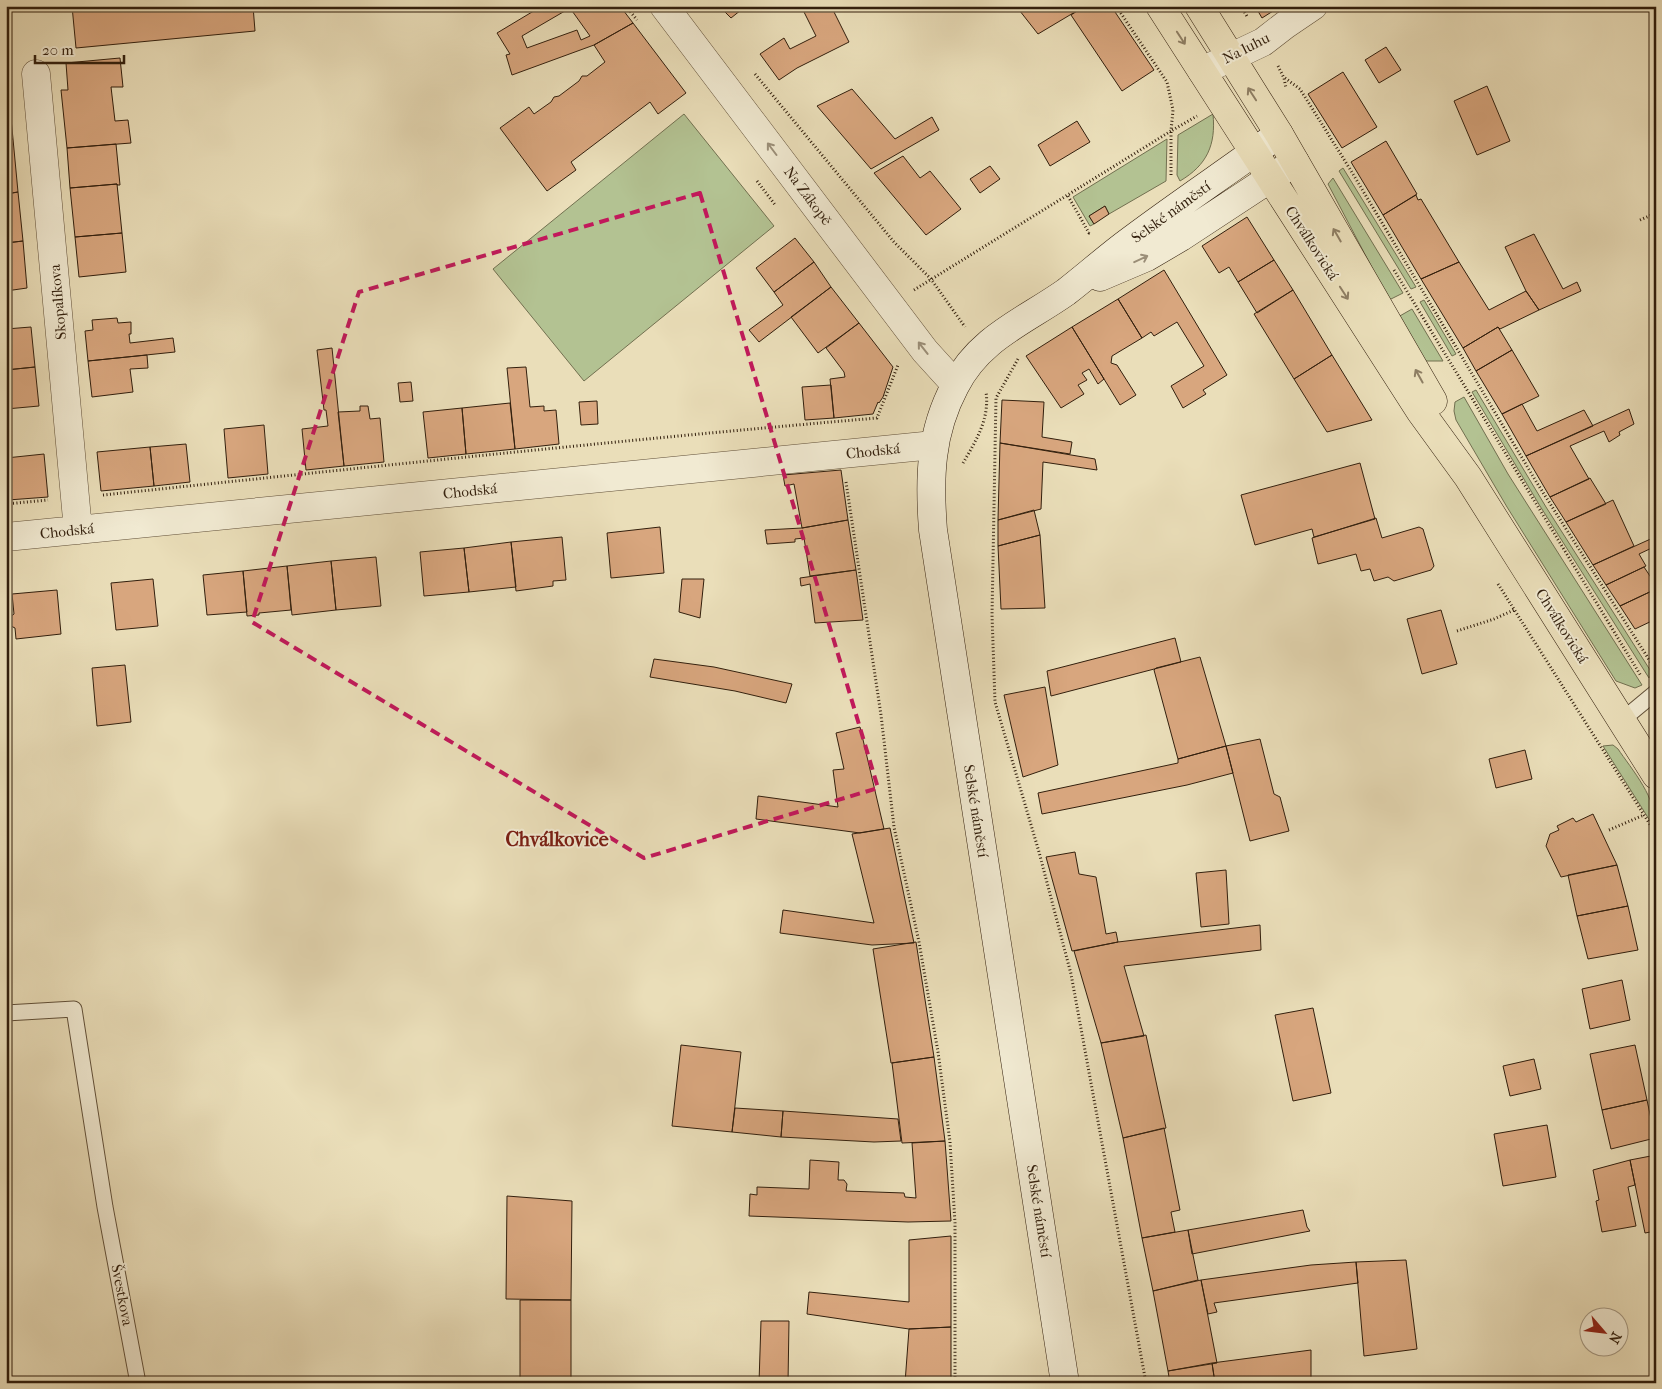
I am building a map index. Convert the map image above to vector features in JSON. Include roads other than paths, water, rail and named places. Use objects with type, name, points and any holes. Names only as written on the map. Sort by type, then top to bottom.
[{"type":"main road","name":"Chválkovická","points":[[1160,6],[1420,411],[1468,477],[1656,775]]},
{"type":"main road","name":"Chválkovická","points":[[1199,6],[1229,57],[1279,134],[1428,391],[1451,434],[1468,477]]},
{"type":"street","name":"Na Zákopě","points":[[664,6],[925,351],[955,384]]},
{"type":"street","name":"Na luhu","points":[[1202,71],[1263,42],[1313,6]]},
{"type":"street","name":"Skopalíkova","points":[[36,74],[78,530]]},
{"type":"street","name":"Selské náměstí","points":[[1065,1383],[933,530],[930,472],[934,445],[940,420],[955,384],[989,344],[1019,321],[1065,292],[1131,240],[1279,134]]},
{"type":"street","name":"Selské náměstí","points":[[1065,292],[1147,256],[1181,237],[1295,162]]},
{"type":"street","name":"Chodská","points":[[6,537],[934,445]]},
{"type":"lane","points":[[1621,721],[1650,687]]},
{"type":"lane","name":"Švestkova","points":[[6,1013],[74,1009],[105,1207],[138,1383]]},
{"type":"district","name":"Chválkovice","points":[[557,839]]}]
